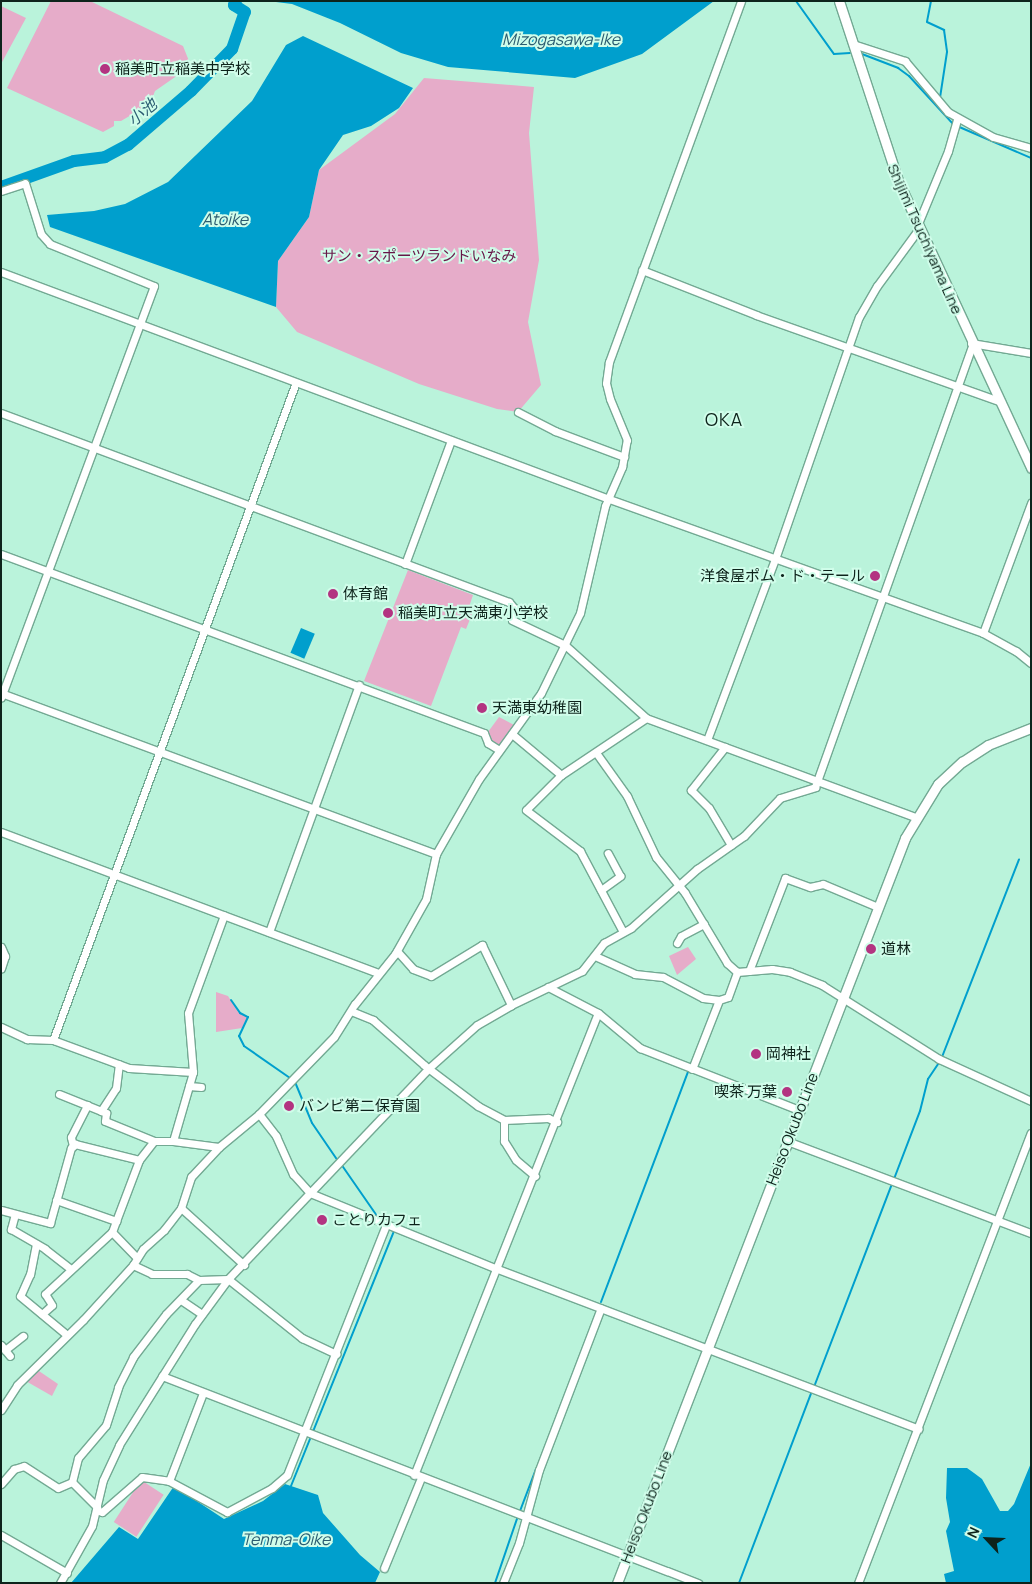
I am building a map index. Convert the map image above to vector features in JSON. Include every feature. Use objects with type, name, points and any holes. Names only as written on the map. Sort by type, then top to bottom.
[{"type":"main road","name":"Shijimi Tsuchiyama Line","points":[[839,1],[876,119],[918,228],[1031,468]]},
{"type":"main road","name":"Heiso Okubo Line","points":[[617,1583],[842,999],[915,817],[938,784],[962,762],[988,745],[1031,728]]},
{"type":"street","points":[[1,1410],[17,1385],[135,1261],[181,1208],[191,1177],[219,1146],[259,1114],[334,1037],[378,973],[397,951],[426,899],[436,854],[499,750],[541,693],[580,613],[608,499],[624,456],[627,440],[606,383],[609,362],[741,1]]},
{"type":"street","points":[[853,44],[905,61],[939,104],[957,120],[993,137],[1031,148]]},
{"type":"street","points":[[707,740],[775,559],[863,310],[918,228],[957,120]]},
{"type":"street","points":[[1,191],[25,183],[41,234],[50,244],[154,286],[2,695],[436,854]]},
{"type":"street","points":[[642,270],[850,348],[999,401]]},
{"type":"street","points":[[1,272],[608,499],[983,633],[1016,651],[1031,663]]},
{"type":"street","points":[[60,1583],[92,1526],[103,1480],[119,1446],[202,1314],[228,1279],[430,1068],[486,1018],[511,1004],[582,971],[604,943],[622,930],[631,928],[680,887],[697,869],[731,845],[780,798],[815,787],[881,596],[972,344],[1031,353]]},
{"type":"street","points":[[53,1040],[296,382]]},
{"type":"street","points":[[518,412],[555,431],[624,456]]},
{"type":"street","points":[[1,413],[509,602],[514,608],[512,620],[565,644],[646,718],[915,817]]},
{"type":"street","points":[[405,564],[451,440]]},
{"type":"street","points":[[983,633],[1031,503]]},
{"type":"street","points":[[1,554],[359,685],[484,733],[488,744],[499,750]]},
{"type":"street","points":[[269,932],[359,685]]},
{"type":"street","points":[[622,930],[602,890],[574,844],[526,810],[561,775],[597,754],[646,718]]},
{"type":"street","points":[[512,734],[561,775]]},
{"type":"street","points":[[725,747],[691,790],[709,808],[731,845]]},
{"type":"street","points":[[597,754],[627,796],[656,857],[680,887],[726,963],[736,972],[790,972],[822,985],[947,1063],[1031,1101]]},
{"type":"street","points":[[1,832],[378,973]]},
{"type":"street","points":[[602,890],[620,876],[608,853]]},
{"type":"street","points":[[749,971],[786,878],[810,887],[823,884],[878,907]]},
{"type":"street","points":[[173,1141],[193,1072],[188,1013],[224,916]]},
{"type":"street","points":[[677,943],[681,936],[704,924]]},
{"type":"street","points":[[397,951],[414,969],[431,976],[482,944],[511,1004]]},
{"type":"street","points":[[1,947],[5,956],[1,968]]},
{"type":"street","points":[[595,956],[624,970],[663,977],[703,998],[719,1000],[728,997],[736,972]]},
{"type":"street","points":[[548,987],[598,1013],[640,1048],[799,1110]]},
{"type":"street","points":[[692,1069],[719,1000]]},
{"type":"street","points":[[351,1010],[373,1020],[478,1106],[504,1120],[548,1118],[557,1122]]},
{"type":"street","points":[[384,1568],[495,1268],[557,1122],[598,1013]]},
{"type":"street","points":[[1,1027],[27,1039],[53,1040],[119,1064],[193,1072]]},
{"type":"street","points":[[101,1111],[116,1088],[119,1064]]},
{"type":"street","points":[[190,1086],[201,1087]]},
{"type":"street","points":[[59,1094],[106,1113],[105,1121],[154,1141],[219,1146]]},
{"type":"street","points":[[1,1210],[50,1223],[72,1146],[71,1137],[87,1106]]},
{"type":"street","points":[[259,1114],[276,1136],[293,1174],[310,1193],[495,1268],[918,1429]]},
{"type":"street","points":[[504,1120],[504,1140],[516,1160],[535,1176]]},
{"type":"street","points":[[858,1583],[1031,1133]]},
{"type":"street","points":[[42,1314],[52,1304],[46,1294],[112,1232],[139,1160],[154,1141]]},
{"type":"street","points":[[787,1141],[1031,1233]]},
{"type":"street","points":[[72,1146],[75,1144],[139,1160]]},
{"type":"street","points":[[56,1200],[116,1221]]},
{"type":"street","points":[[181,1208],[244,1264]]},
{"type":"street","points":[[15,1214],[11,1229],[71,1269]]},
{"type":"street","points":[[72,1482],[102,1512],[142,1477],[169,1481],[227,1512],[272,1488],[287,1475],[306,1433],[386,1225]]},
{"type":"street","points":[[112,1232],[135,1261],[152,1274],[187,1274],[199,1280],[228,1279],[302,1338],[336,1354]]},
{"type":"street","points":[[36,1244],[30,1274],[20,1296],[66,1335]]},
{"type":"street","points":[[72,1482],[78,1458],[106,1425],[118,1387],[133,1357],[166,1314],[199,1280]]},
{"type":"street","points":[[181,1300],[202,1314]]},
{"type":"street","points":[[504,1583],[519,1543],[524,1517],[601,1308]]},
{"type":"street","points":[[10,1356],[3,1347],[23,1336]]},
{"type":"street","points":[[162,1376],[203,1394],[698,1583]]},
{"type":"street","points":[[169,1481],[203,1394]]},
{"type":"street","points":[[1,1484],[14,1469],[24,1466],[58,1488],[72,1482]]},
{"type":"street","points":[[1,1535],[66,1573]]},
{"type":"green space","points":[[51,1],[90,1],[183,46],[191,66],[155,91],[150,104],[121,121],[114,121],[114,126],[103,132],[7,88]]},
{"type":"green space","points":[[1,6],[26,18],[1,64]]},
{"type":"green space","name":"サン・スポーツランドいなみ","points":[[424,78],[534,87],[529,133],[539,260],[528,322],[541,385],[518,412],[497,409],[419,384],[297,332],[276,307],[278,261],[309,217],[319,170],[395,114]]},
{"type":"green space","points":[[408,570],[473,595],[468,610],[473,612],[466,629],[461,627],[431,706],[364,681]]},
{"type":"green space","points":[[499,717],[514,725],[500,747],[493,744],[488,732]]},
{"type":"green space","points":[[688,947],[696,959],[677,975],[669,956]]},
{"type":"green space","points":[[216,992],[228,996],[238,1012],[247,1017],[242,1028],[216,1032]]},
{"type":"green space","points":[[36,1369],[58,1384],[52,1396],[24,1380]]},
{"type":"green space","points":[[141,1480],[164,1495],[136,1537],[114,1522]]},
{"type":"water","name":"Mizogasawa-Ike","points":[[268,1],[714,1],[642,54],[575,78],[448,67],[401,53],[340,23],[292,4]]},
{"type":"water","name":"Atoike","points":[[303,36],[413,88],[399,108],[371,126],[343,135],[319,170],[309,217],[278,261],[276,307],[50,227],[47,215],[94,211],[125,204],[168,182],[252,101],[286,45]]},
{"type":"water","points":[[301,628],[315,634],[304,659],[290,653]]},
{"type":"water","points":[[1031,1463],[1031,1583],[946,1583],[944,1574],[954,1571],[946,1531],[950,1522],[946,1498],[947,1468],[967,1468],[982,1479],[1000,1511],[1008,1511],[1014,1504]]},
{"type":"water","name":"Tenma-Oike","points":[[285,1484],[318,1495],[323,1513],[360,1555],[380,1572],[375,1583],[71,1583],[119,1527],[138,1539],[174,1486],[224,1519],[263,1501]]},
{"type":"waterway","name":"小池","points":[[1,187],[74,161],[105,157],[128,145],[191,91],[232,49],[245,12],[234,5],[236,1]]},
{"type":"waterway","points":[[796,1],[834,54],[850,53]]},
{"type":"waterway","points":[[931,1],[927,22],[944,30],[947,52],[940,98]]},
{"type":"waterway","points":[[862,54],[898,68],[909,76],[953,124]]},
{"type":"waterway","points":[[957,126],[1031,158]]},
{"type":"waterway","points":[[942,1057],[1019,859]]},
{"type":"waterway","points":[[231,1000],[240,1013],[248,1017],[239,1036],[244,1046],[290,1078]]},
{"type":"waterway","points":[[894,1179],[920,1111],[928,1079],[940,1061]]},
{"type":"waterway","points":[[601,1302],[689,1069]]},
{"type":"waterway","points":[[295,1082],[312,1123],[338,1161]]},
{"type":"waterway","points":[[341,1164],[377,1216],[383,1219]]},
{"type":"waterway","points":[[814,1387],[892,1184]]},
{"type":"waterway","points":[[291,1486],[393,1233]]},
{"type":"waterway","points":[[739,1583],[812,1391]]},
{"type":"waterway","points":[[520,1511],[536,1469]]},
{"type":"waterway","points":[[495,1583],[518,1516]]},
{"type":"place","name":"稲美町立稲美中学校","points":[[105,69]]},
{"type":"place","name":"洋食屋ポム・ド・テール","points":[[875,576]]},
{"type":"place","name":"体育館","points":[[333,594]]},
{"type":"place","name":"稲美町立天満東小学校","points":[[388,613]]},
{"type":"place","name":"天満東幼稚園","points":[[482,708]]},
{"type":"place","name":"道林","points":[[871,949]]},
{"type":"place","name":"岡神社","points":[[756,1054]]},
{"type":"place","name":"喫茶 万葉","points":[[787,1092]]},
{"type":"place","name":"バンビ第二保育園","points":[[289,1106]]},
{"type":"place","name":"ことりカフェ","points":[[322,1220]]},
{"type":"district","name":"OKA","points":[[724,419]]}]
